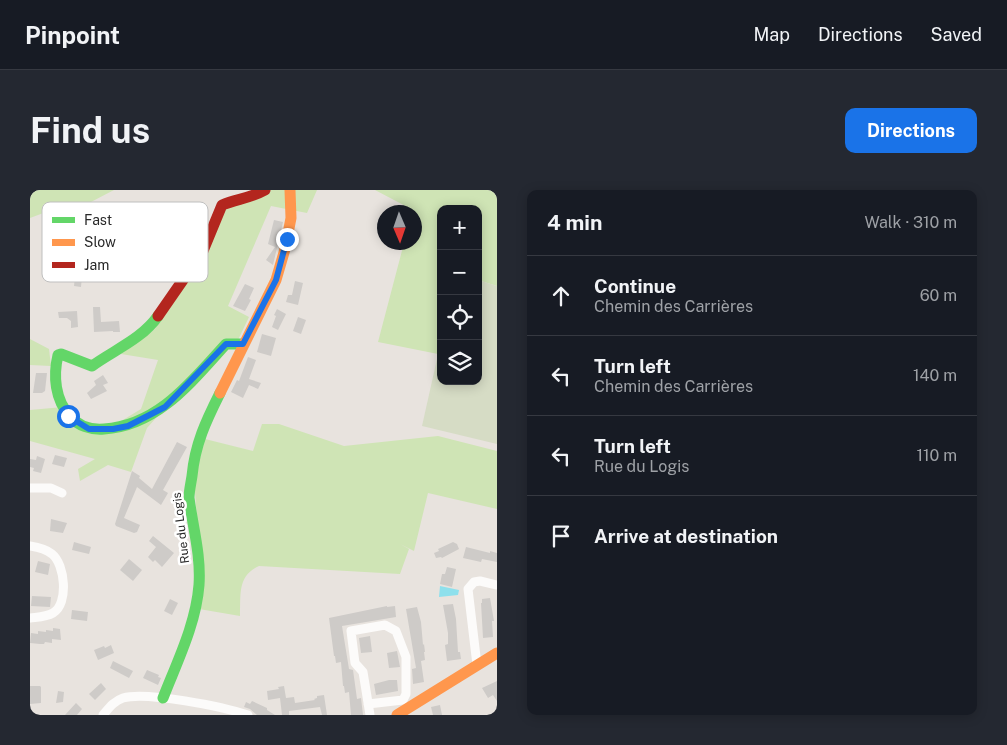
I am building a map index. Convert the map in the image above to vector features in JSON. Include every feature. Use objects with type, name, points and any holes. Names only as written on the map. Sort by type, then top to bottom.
[{"type":"street","points":[[208,239],[222,205],[237,199],[252,197],[265,190]]},
{"type":"street","name":"Rue du Logis","points":[[164,698],[193,620],[199,588],[200,566],[198,545],[189,496],[194,456],[203,427],[276,280],[291,218],[290,190]]},
{"type":"street","points":[[182,282],[152,323],[125,346],[99,360],[92,366],[61,354],[58,355],[56,374],[60,397],[68,416],[89,429],[113,429],[128,426],[165,407],[226,344],[243,344]]},
{"type":"street","points":[[30,488],[51,488],[62,493]]},
{"type":"street","points":[[30,546],[46,550],[56,558],[62,572],[63,599],[61,605],[54,613],[30,618]]},
{"type":"street","points":[[478,665],[468,589],[474,582],[480,581],[497,584]]},
{"type":"street","points":[[368,704],[403,700],[406,694],[406,657],[396,631],[385,626],[351,631],[355,663],[362,672],[370,715]]},
{"type":"street","points":[[396,715],[497,653]]},
{"type":"street","points":[[102,715],[116,702],[130,697],[164,698],[248,715]]},
{"type":"green space","points":[[30,190],[114,190],[91,202],[42,202],[42,214],[30,218]]},
{"type":"green space","points":[[252,190],[317,190],[307,213],[271,206],[228,306],[249,317],[238,340],[224,342],[147,428],[131,472],[108,465],[80,481],[78,469],[95,459],[30,441],[30,410],[63,407],[89,426],[113,426],[141,409],[158,360],[121,354],[155,329],[186,282],[208,282],[208,246],[222,212],[232,204],[248,200]]},
{"type":"green space","points":[[375,190],[497,190],[497,286],[482,281],[482,205],[437,205],[437,354],[378,342],[402,250],[422,250],[422,205],[404,205]]},
{"type":"green space","points":[[482,281],[497,286],[497,444],[422,426],[437,359],[437,385],[482,385]]},
{"type":"green space","points":[[30,339],[49,349],[51,366],[30,365]]},
{"type":"green space","points":[[262,424],[279,424],[344,446],[438,436],[497,451],[497,509],[428,493],[414,551],[400,544],[409,549],[400,574],[259,566],[247,575],[244,581],[241,594],[240,616],[199,609],[198,531],[194,479],[198,457],[205,439],[253,451]]},
{"type":"water","points":[[440,586],[459,590],[458,595],[439,597]]},
{"type":"building","points":[[274,220],[283,222],[273,265],[266,260],[275,247],[268,244]]},
{"type":"building","points":[[295,281],[303,283],[298,305],[286,302],[288,295],[292,295]]},
{"type":"building","points":[[74,282],[81,282],[81,287],[74,286]]},
{"type":"building","points":[[245,284],[254,288],[249,299],[251,300],[245,311],[233,306]]},
{"type":"building","points":[[93,307],[100,307],[101,322],[119,321],[120,332],[94,332]]},
{"type":"building","points":[[277,309],[286,314],[278,330],[272,327]]},
{"type":"building","points":[[77,311],[78,327],[71,328],[71,321],[67,318],[59,318],[58,312]]},
{"type":"building","points":[[298,317],[306,320],[301,334],[293,331]]},
{"type":"building","points":[[262,334],[276,338],[271,356],[257,352]]},
{"type":"building","points":[[248,357],[256,360],[249,379],[261,383],[258,389],[249,385],[243,398],[231,392],[237,380],[239,381]]},
{"type":"building","points":[[36,373],[47,373],[45,391],[42,393],[33,393]]},
{"type":"building","points":[[103,375],[108,383],[103,385],[107,391],[91,399],[87,393],[96,385],[94,381]]},
{"type":"building","points":[[177,442],[187,447],[163,490],[168,493],[161,505],[137,487],[124,518],[140,525],[137,532],[134,533],[116,526],[115,524],[132,471],[140,476],[139,478],[152,489]]},
{"type":"building","points":[[55,455],[67,458],[64,467],[52,464]]},
{"type":"building","points":[[37,456],[45,459],[41,473],[33,471],[34,468],[30,467],[30,459],[36,460]]},
{"type":"building","points":[[51,519],[67,523],[63,533],[50,531]]},
{"type":"building","points":[[153,536],[174,553],[162,567],[155,560],[153,562],[148,557],[156,547],[149,541]]},
{"type":"building","points":[[74,542],[91,547],[89,554],[72,550]]},
{"type":"building","points":[[453,542],[457,544],[459,549],[442,558],[436,558],[434,553],[439,551],[438,549]]},
{"type":"building","points":[[466,547],[497,553],[497,562],[482,559],[481,562],[463,558]]},
{"type":"building","points":[[129,559],[142,570],[133,581],[120,570]]},
{"type":"building","points":[[38,561],[50,564],[48,575],[35,572]]},
{"type":"building","points":[[447,567],[456,569],[452,587],[440,584],[442,574],[445,574]]},
{"type":"building","points":[[32,596],[51,597],[50,607],[31,606]]},
{"type":"building","points":[[490,598],[494,621],[492,621],[493,637],[483,638],[481,603],[482,599]]},
{"type":"building","points":[[170,599],[178,603],[172,615],[164,611]]},
{"type":"building","points":[[453,604],[458,652],[460,652],[461,659],[447,661],[445,645],[448,644],[448,633],[443,605]]},
{"type":"building","points":[[395,606],[396,617],[342,626],[349,669],[353,670],[357,699],[361,698],[363,715],[351,715],[349,692],[345,693],[343,686],[341,662],[336,663],[334,656],[329,618]]},
{"type":"building","points":[[417,607],[425,652],[425,660],[421,661],[424,682],[413,684],[412,669],[416,668],[406,609]]},
{"type":"building","points":[[72,610],[88,612],[87,621],[71,619]]},
{"type":"building","points":[[53,628],[60,629],[61,640],[52,639],[52,643],[45,642],[44,644],[30,643],[31,633],[38,634],[38,631],[46,632],[46,630],[53,631]]},
{"type":"building","points":[[370,636],[372,652],[361,653],[359,638]]},
{"type":"building","points":[[111,645],[114,653],[98,660],[94,650]]},
{"type":"building","points":[[397,651],[400,667],[389,668],[387,653]]},
{"type":"building","points":[[113,661],[133,671],[129,678],[110,668]]},
{"type":"building","points":[[147,670],[159,675],[158,677],[161,678],[158,685],[143,678]]},
{"type":"building","points":[[397,680],[398,691],[376,695],[374,684]]},
{"type":"building","points":[[497,681],[497,701],[493,695],[488,698],[482,688]]},
{"type":"building","points":[[101,683],[106,689],[95,700],[89,694]]},
{"type":"building","points":[[30,686],[41,687],[41,703],[30,704]]},
{"type":"building","points":[[284,686],[286,698],[294,697],[295,703],[315,700],[317,696],[324,695],[327,715],[322,715],[320,707],[289,711],[289,715],[282,715],[280,698],[268,700],[267,691]]},
{"type":"building","points":[[58,691],[64,692],[63,702],[56,703]]},
{"type":"building","points":[[252,701],[267,708],[267,710],[275,715],[257,715],[244,707],[246,702],[250,704]]},
{"type":"building","points":[[76,703],[82,709],[77,715],[65,715]]},
{"type":"building","points":[[440,705],[442,715],[433,715],[431,707]]},
{"type":"traffic: fast","points":[[158,316],[136,338],[92,366],[61,354],[58,355],[56,387],[61,403],[73,419],[81,425],[94,429],[123,426],[141,420],[157,411],[187,386],[226,344],[243,344]]},
{"type":"traffic: fast","points":[[163,698],[185,643],[197,600],[199,563],[189,493],[198,443],[220,393]]},
{"type":"traffic: slow","points":[[220,393],[276,280],[291,218],[290,190]]},
{"type":"traffic: slow","points":[[397,715],[497,653]]},
{"type":"traffic: jam","points":[[208,239],[222,205],[265,190]]},
{"type":"traffic: jam","points":[[158,316],[182,282]]},
{"type":"route","points":[[68,416],[89,429],[113,429],[128,426],[165,407],[226,344],[243,344],[276,280],[287,239]]}]
